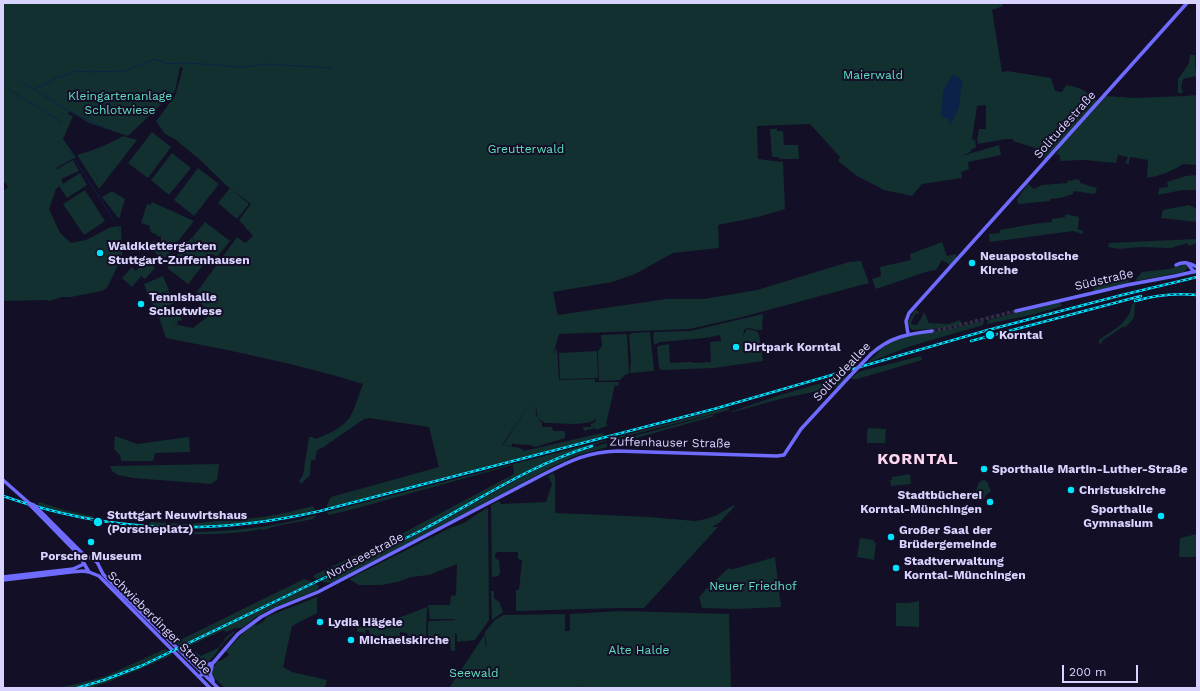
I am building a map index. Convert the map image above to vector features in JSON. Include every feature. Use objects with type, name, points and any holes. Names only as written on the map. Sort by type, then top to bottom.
[{"type":"main road","name":"Solitudestraße","points":[[908,334],[906,321],[907,316],[1187,3]]},
{"type":"main road","points":[[1176,265],[1182,262],[1191,265],[1195,272]]},
{"type":"main road","points":[[1186,274],[1191,265]]},
{"type":"main road","name":"Südstraße","points":[[1016,311],[1127,285],[1195,272]]},
{"type":"main road","points":[[908,334],[932,331]]},
{"type":"main road","name":"Solitudeallee","points":[[787,452],[801,429],[871,354],[886,342],[908,334]]},
{"type":"main road","name":"Zuffenhauser Straße","points":[[554,469],[578,458],[602,452],[643,451],[777,456],[784,455],[787,452]]},
{"type":"main road","name":"Nordseestraße","points":[[200,677],[238,634],[261,617],[276,609],[318,592],[554,469]]},
{"type":"main road","points":[[3,480],[29,503],[79,555],[91,573]]},
{"type":"main road","points":[[3,580],[80,571],[91,573],[97,572],[100,568],[94,559],[82,553],[34,505],[29,503]]},
{"type":"main road","points":[[3,577],[73,569],[84,564],[88,560],[94,559]]},
{"type":"main road","name":"Schwieberdinger Straße","points":[[100,568],[120,592],[218,688]]},
{"type":"main road","name":"Schwieberdinger Straße","points":[[91,573],[98,576],[105,582],[210,688]]},
{"type":"main road","points":[[193,663],[202,666],[212,663],[210,674],[214,683]]},
{"type":"green space","points":[[3,3],[1002,3],[1003,6],[992,10],[1002,72],[1007,71],[1051,78],[1055,91],[1062,92],[1066,85],[1080,88],[1097,101],[1107,96],[1134,98],[1197,95],[1197,165],[1183,164],[1166,173],[1147,178],[1148,160],[1131,157],[1129,164],[1125,163],[1128,157],[1118,155],[1116,163],[1084,160],[1060,161],[1060,155],[1056,154],[1060,149],[1058,148],[1046,161],[1035,148],[1013,141],[1013,139],[978,144],[977,140],[979,129],[986,129],[986,105],[977,106],[972,139],[975,140],[976,147],[962,156],[999,145],[1001,155],[968,162],[969,169],[961,172],[962,178],[922,184],[912,196],[884,190],[857,176],[838,161],[840,157],[810,124],[757,126],[758,159],[783,162],[785,209],[758,217],[718,225],[719,248],[673,253],[635,274],[612,282],[553,292],[558,317],[558,315],[666,299],[704,299],[757,290],[849,262],[861,261],[869,283],[738,318],[689,329],[559,334],[553,356],[557,349],[559,380],[595,379],[595,382],[619,382],[618,386],[615,385],[606,424],[608,425],[596,430],[595,428],[584,431],[583,427],[591,427],[591,424],[595,422],[596,418],[587,423],[565,424],[545,423],[538,418],[542,423],[542,427],[552,427],[553,431],[564,431],[565,438],[535,447],[532,445],[513,444],[512,442],[512,446],[503,445],[534,398],[502,445],[520,448],[524,451],[602,433],[605,436],[327,509],[327,505],[331,497],[439,467],[429,427],[369,418],[364,419],[317,450],[315,460],[311,460],[310,475],[301,484],[299,481],[303,475],[309,437],[315,439],[334,431],[343,425],[350,417],[354,409],[363,384],[290,364],[166,338],[159,317],[173,312],[179,312],[182,320],[177,321],[178,324],[172,327],[178,325],[193,328],[211,314],[194,296],[237,237],[245,243],[253,236],[239,220],[251,204],[226,185],[199,159],[176,140],[165,134],[156,121],[175,96],[183,68],[180,67],[175,91],[128,136],[89,123],[69,111],[68,114],[73,116],[63,139],[76,157],[56,168],[57,169],[73,160],[79,171],[61,179],[63,183],[61,185],[80,173],[87,185],[67,198],[59,186],[56,189],[49,209],[60,233],[71,243],[86,240],[111,227],[121,226],[122,257],[107,288],[101,291],[71,297],[62,297],[49,301],[3,301],[3,189],[5,190],[8,187],[6,183],[3,183]]},
{"type":"green space","points":[[1190,55],[1195,55],[1197,76],[1183,79],[1181,88],[1183,93],[1178,93],[1178,78],[1189,63]]},
{"type":"green space","points":[[770,129],[783,131],[784,145],[798,145],[799,159],[779,159],[779,157],[772,157]]},
{"type":"green space","points":[[152,132],[171,147],[148,178],[128,163]]},
{"type":"green space","points":[[123,136],[137,140],[99,189],[77,155],[101,147]]},
{"type":"green space","points":[[172,153],[191,168],[169,195],[151,180]]},
{"type":"green space","points":[[198,168],[219,184],[194,216],[174,200]]},
{"type":"green space","points":[[1196,175],[1197,190],[1182,190],[1158,195],[1159,188],[1168,187],[1167,182],[1186,176]]},
{"type":"green space","points":[[1074,179],[1080,180],[1080,183],[1097,188],[1095,194],[1073,191],[1073,194],[1050,199],[1050,201],[1018,204],[1017,199],[1028,184],[1034,189],[1042,185],[1067,183],[1068,180],[1073,181]]},
{"type":"green space","points":[[230,188],[249,204],[237,219],[218,203]]},
{"type":"green space","points":[[85,190],[105,221],[84,235],[63,204]]},
{"type":"green space","points":[[112,191],[125,199],[119,219],[102,197]]},
{"type":"green space","points":[[152,202],[194,221],[164,259],[148,247],[149,243],[161,241],[161,237],[150,232],[150,226],[141,223],[147,204],[150,205]]},
{"type":"green space","points":[[1189,205],[1197,209],[1197,222],[1161,218],[1163,210]]},
{"type":"green space","points":[[1066,214],[1079,217],[1078,229],[1083,231],[1083,234],[1073,231],[990,242],[989,234],[1000,233],[1000,230],[1052,222],[1052,219],[1065,217]]},
{"type":"green space","points":[[205,222],[230,241],[217,257],[212,254],[188,284],[167,268],[191,238],[207,250],[192,238]]},
{"type":"green space","points":[[1197,239],[1197,243],[1189,246],[1187,243],[1171,248],[1140,247],[1119,249],[1108,247],[1109,243]]},
{"type":"green space","points":[[942,242],[947,256],[956,254],[956,259],[950,265],[942,260],[936,270],[876,289],[872,279],[881,276],[880,267],[911,260],[910,254]]},
{"type":"green space","points":[[145,260],[155,268],[145,279],[141,276],[132,287],[122,278],[132,267],[136,271]]},
{"type":"green space","points":[[1185,264],[1187,267],[1184,272],[1135,281],[1142,272],[1170,269]]},
{"type":"green space","points":[[163,276],[169,290],[149,298],[144,284]]},
{"type":"green space","points":[[1123,277],[1130,282],[1094,292],[1093,279]]},
{"type":"green space","points":[[169,291],[174,303],[155,311],[150,298]]},
{"type":"green space","points":[[1060,302],[1062,306],[1031,315],[987,324],[988,320]]},
{"type":"green space","points":[[1135,303],[1134,318],[1125,328],[1124,326],[1102,341],[1101,344],[1099,343],[1099,340],[1124,321],[1131,310],[1132,304]]},
{"type":"green space","points":[[916,309],[919,313],[916,313],[911,324],[917,325],[923,315],[923,312],[929,323],[948,324],[960,320],[962,326],[984,321],[983,325],[911,346],[867,363],[879,352],[878,350],[893,341],[904,337],[959,327],[957,325],[945,328],[913,330],[910,328],[908,322]]},
{"type":"green space","points":[[763,314],[762,330],[748,328],[744,330],[743,336],[747,329],[756,331],[759,334],[763,361],[714,368],[662,370],[659,368],[658,346],[669,344],[670,363],[711,362],[710,342],[721,341],[720,335],[705,338],[660,342],[654,345],[654,332],[690,331]]},
{"type":"green space","points":[[650,332],[654,371],[630,373],[631,361],[629,335],[632,333]]},
{"type":"green space","points":[[601,335],[627,335],[629,373],[620,380],[599,381],[598,351],[602,346]]},
{"type":"green space","points":[[597,351],[598,378],[560,379],[559,353]]},
{"type":"green space","points":[[921,356],[922,360],[857,379],[851,379],[858,372]]},
{"type":"green space","points":[[849,375],[838,387],[784,398],[730,412],[777,396]]},
{"type":"green space","points":[[729,407],[729,410],[611,440],[610,439]]},
{"type":"green space","points":[[712,415],[715,416],[611,445],[611,442]]},
{"type":"green space","points":[[868,428],[886,429],[885,443],[867,443]]},
{"type":"green space","points":[[115,436],[137,444],[189,437],[190,452],[155,453],[153,461],[121,461],[120,455],[114,449]]},
{"type":"green space","points":[[606,440],[540,465],[421,529],[317,579],[314,577],[314,575],[405,532],[514,474],[513,465],[350,510],[329,515],[327,512]]},
{"type":"green space","points":[[607,443],[607,447],[575,456],[548,469],[334,582],[327,583],[320,581],[422,531],[541,467],[572,454]]},
{"type":"green space","points":[[219,464],[217,480],[211,484],[133,478],[118,475],[112,471],[110,466]]},
{"type":"green space","points":[[553,473],[555,476],[555,513],[649,517],[695,521],[717,515],[734,505],[735,506],[719,523],[713,526],[718,527],[644,608],[516,611],[516,590],[519,590],[522,560],[518,559],[518,552],[497,552],[495,554],[495,558],[499,560],[500,573],[498,576],[492,577],[491,505],[499,501],[501,504],[546,502],[552,484],[548,476]]},
{"type":"green space","points":[[910,474],[911,484],[891,486],[890,480],[892,480],[892,477]]},
{"type":"green space","points":[[984,480],[987,482],[991,491],[984,499],[980,500],[980,496],[968,497],[976,491],[979,482]]},
{"type":"green space","points":[[39,502],[96,517],[65,514],[37,506]]},
{"type":"green space","points":[[313,506],[315,510],[301,514],[245,524],[202,527],[169,527],[149,525],[151,522],[187,524],[263,517]]},
{"type":"green space","points":[[488,508],[489,620],[475,640],[457,642],[457,635],[455,633],[455,651],[451,651],[450,642],[428,636],[428,622],[455,619],[430,619],[428,605],[450,605],[451,596],[456,595],[457,564],[429,575],[411,577],[398,582],[381,585],[359,585],[349,579],[452,527],[462,524]]},
{"type":"green space","points":[[316,515],[313,519],[263,530],[259,529],[232,533],[174,534],[116,529],[166,532],[216,531],[267,526]]},
{"type":"green space","points":[[1197,534],[1197,557],[1179,557],[1180,538]]},
{"type":"green space","points":[[860,538],[874,540],[874,543],[876,543],[874,560],[857,557]]},
{"type":"green space","name":"Neuer Friedhof","points":[[775,557],[781,607],[737,609],[702,608],[699,597],[729,568],[734,569]]},
{"type":"green space","points":[[304,579],[313,582],[180,646],[176,642]]},
{"type":"green space","points":[[315,583],[319,586],[317,590],[269,610],[256,617],[242,628],[235,628],[226,632],[224,630],[189,646],[191,650],[186,651],[182,648]]},
{"type":"green space","points":[[491,591],[494,591],[494,598],[500,603],[503,612],[492,620]]},
{"type":"green space","points":[[317,597],[317,613],[292,626],[283,667],[292,672],[327,680],[325,688],[225,688],[212,676],[212,669],[218,661],[229,655],[226,651],[243,633],[255,624],[257,625],[264,621],[266,617]]},
{"type":"green space","points":[[919,601],[919,627],[896,626],[896,603]]},
{"type":"green space","points":[[427,607],[426,637],[408,636],[407,633],[400,632],[400,636],[378,636],[370,634],[369,630],[365,630],[365,634],[362,632],[357,632],[357,627],[384,622]]},
{"type":"green space","name":"Alte Halde","points":[[621,611],[729,614],[731,688],[585,688],[578,683],[584,688],[449,688],[485,634],[485,643],[487,648],[485,632],[495,620],[503,615],[565,614],[565,631],[570,631],[570,614]]},
{"type":"green space","points":[[234,631],[234,633],[224,642],[213,657],[206,663],[198,663],[189,654],[196,652],[201,656],[220,647],[225,638]]},
{"type":"green space","points":[[165,649],[168,651],[140,665],[103,679],[73,688],[56,688],[106,676]]},
{"type":"green space","points":[[170,653],[172,655],[138,670],[90,688],[81,688],[127,673]]},
{"type":"water","points":[[953,74],[963,81],[958,110],[950,125],[947,119],[941,116],[943,91]]},
{"type":"waterway","points":[[33,89],[40,87],[56,78],[77,71],[125,71],[154,59],[169,64],[182,63]]},
{"type":"waterway","points":[[185,63],[237,67],[264,64],[332,68]]},
{"type":"waterway","points":[[22,82],[31,87]]},
{"type":"waterway","points":[[3,86],[23,98]]},
{"type":"waterway","points":[[34,89],[76,115],[103,127]]},
{"type":"waterway","points":[[26,100],[62,122]]},
{"type":"waterway","points":[[70,151],[73,156]]},
{"type":"waterway","points":[[74,158],[115,222]]},
{"type":"waterway","points":[[118,228],[120,232]]},
{"type":"tunnel","points":[[932,331],[1016,311]]},
{"type":"railway","points":[[3,496],[43,508],[121,524],[160,527],[200,527],[279,519],[320,511],[714,409],[988,330],[1197,277]]},
{"type":"railway","points":[[1135,301],[1166,295],[1197,295]]},
{"type":"railway","points":[[971,341],[1141,296]]},
{"type":"railway","points":[[77,688],[104,680],[141,666],[424,529],[506,483],[548,462],[592,446]]},
{"type":"place","name":"Waldklettergarten Stuttgart-Zuffenhausen","points":[[100,253]]},
{"type":"place","name":"Neuapostolische Kirche","points":[[972,263]]},
{"type":"place","name":"Tennishalle Schlotwiese","points":[[141,304]]},
{"type":"place","name":"Korntal","points":[[990,335]]},
{"type":"place","name":"Dirtpark Korntal","points":[[736,347]]},
{"type":"place","name":"Sporthalle Martin-Luther-Straße","points":[[984,469]]},
{"type":"place","name":"Christuskirche","points":[[1071,490]]},
{"type":"place","name":"Stadtbücherei Korntal-Münchingen","points":[[990,502]]},
{"type":"place","name":"Sporthalle Gymnasium","points":[[1161,516]]},
{"type":"place","name":"Stuttgart Neuwirtshaus (Porscheplatz)","points":[[98,522]]},
{"type":"place","name":"Großer Saal der Brüdergemeinde","points":[[891,537]]},
{"type":"place","name":"Porsche Museum","points":[[91,542]]},
{"type":"place","name":"Stadtverwaltung Korntal-Münchingen","points":[[896,568]]},
{"type":"place","name":"Lydia Hägele","points":[[320,622]]},
{"type":"place","name":"Michaelskirche","points":[[351,640]]},
{"type":"district","name":"KORNTAL","points":[[918,459]]},
{"type":"park label","name":"Maierwald","points":[[873,75]]},
{"type":"park label","name":"Kleingartenanlage Schlotwiese","points":[[120,103]]},
{"type":"park label","name":"Greutterwald","points":[[526,149]]},
{"type":"park label","name":"Seewald","points":[[474,673]]}]
